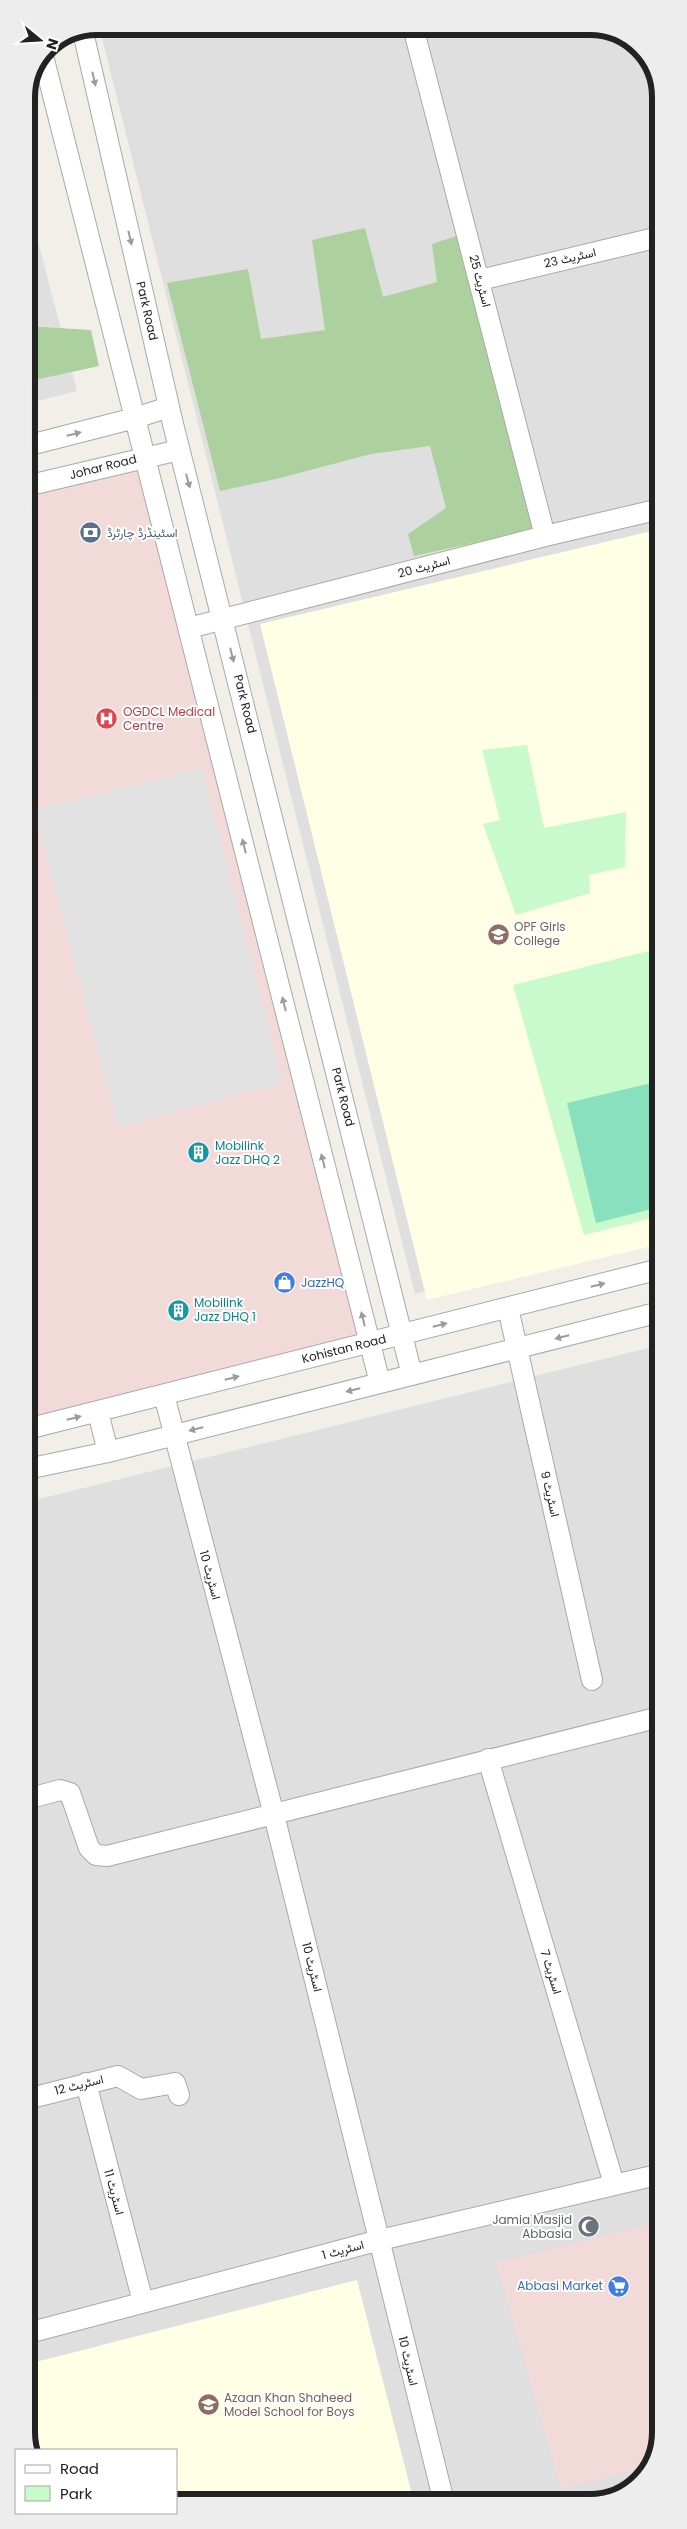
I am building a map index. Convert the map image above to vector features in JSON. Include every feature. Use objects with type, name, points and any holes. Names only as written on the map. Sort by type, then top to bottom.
[{"type":"street","name":"اسٹریٹ 25","points":[[415,35],[545,536]]},
{"type":"street","name":"Park Road","points":[[84,36],[169,407],[412,1375]]},
{"type":"street","points":[[45,65],[380,1383]]},
{"type":"street","name":"اسٹریٹ 23","points":[[480,280],[652,239]]},
{"type":"street","points":[[35,444],[135,418],[169,407]]},
{"type":"street","name":"Johar Road","points":[[35,484],[180,450]]},
{"type":"street","name":"اسٹریٹ 20","points":[[189,628],[652,510]]},
{"type":"street","name":"Kohistan Road","points":[[35,1428],[652,1271]]},
{"type":"street","name":"اسٹریٹ 9","points":[[508,1308],[592,1680]]},
{"type":"street","points":[[35,1467],[108,1452],[652,1314]]},
{"type":"street","name":"اسٹریٹ 10","points":[[164,1395],[172,1435],[274,1815],[442,2494]]},
{"type":"street","points":[[98,1412],[108,1452]]},
{"type":"street","points":[[35,1797],[60,1790],[70,1793],[89,1848],[96,1855],[107,1856],[652,1719]]},
{"type":"street","name":"اسٹریٹ 7","points":[[488,1760],[614,2184]]},
{"type":"street","name":"اسٹریٹ 12","points":[[35,2096],[118,2076],[141,2089],[175,2083],[179,2095]]},
{"type":"street","name":"اسٹریٹ 11","points":[[86,2083],[143,2302]]},
{"type":"street","name":"اسٹریٹ 1","points":[[35,2331],[380,2240],[652,2176]]},
{"type":"shaded area","points":[[101,35],[594,35],[614,40],[631,50],[644,66],[651,85],[652,1236],[415,1294]]},
{"type":"shaded area","points":[[35,230],[77,391],[35,402]]},
{"type":"shaded area","points":[[145,457],[369,1343],[35,1427],[35,484]]},
{"type":"shaded area","name":"OPF Girls College","points":[[652,531],[652,1246],[427,1300],[260,624]]},
{"type":"shaded area","points":[[202,768],[283,1082],[118,1127],[35,810]]},
{"type":"shaded area","points":[[652,1347],[652,2432],[649,2452],[644,2463],[631,2479],[621,2486],[610,2491],[590,2494],[178,2494],[178,2449],[38,2449],[35,2432],[35,1500]]},
{"type":"shaded area","name":"Abbasi Market","points":[[652,2224],[652,2432],[649,2452],[640,2468],[561,2489],[496,2262]]},
{"type":"shaded area","name":"Azaan Khan Shaheed Model School for Boys","points":[[357,2280],[412,2494],[178,2494],[178,2449],[38,2449],[35,2432],[35,2362]]},
{"type":"green space","points":[[365,228],[383,297],[437,282],[432,244],[462,234],[533,530],[414,556],[408,534],[446,508],[430,446],[371,454],[280,478],[220,491],[167,283],[248,269],[261,339],[325,330],[312,240]]},
{"type":"green space","points":[[35,327],[91,330],[99,366],[35,380]]},
{"type":"green space","points":[[527,745],[544,828],[626,812],[625,867],[589,875],[590,893],[516,915],[483,824],[500,820],[482,750]]},
{"type":"green space","points":[[652,950],[652,1218],[584,1235],[513,985]]},
{"type":"green space","points":[[652,1083],[652,1209],[596,1223],[567,1103]]},
{"type":"place","name":"اسٹینڈرڈ چارٹرڈ","points":[[91,533]]},
{"type":"place","name":"OGDCL Medical Centre","points":[[107,719]]},
{"type":"place","name":"OPF Girls College","points":[[498,934]]},
{"type":"place","name":"Mobilink Jazz DHQ 2","points":[[199,1153]]},
{"type":"place","name":"JazzHQ","points":[[285,1283]]},
{"type":"place","name":"Mobilink Jazz DHQ 1","points":[[178,1310]]},
{"type":"place","name":"Jamia Masjid Abbasia","points":[[588,2227]]},
{"type":"place","name":"Abbasi Market","points":[[619,2286]]},
{"type":"place","name":"Azaan Khan Shaheed Model School for Boys","points":[[208,2405]]}]
